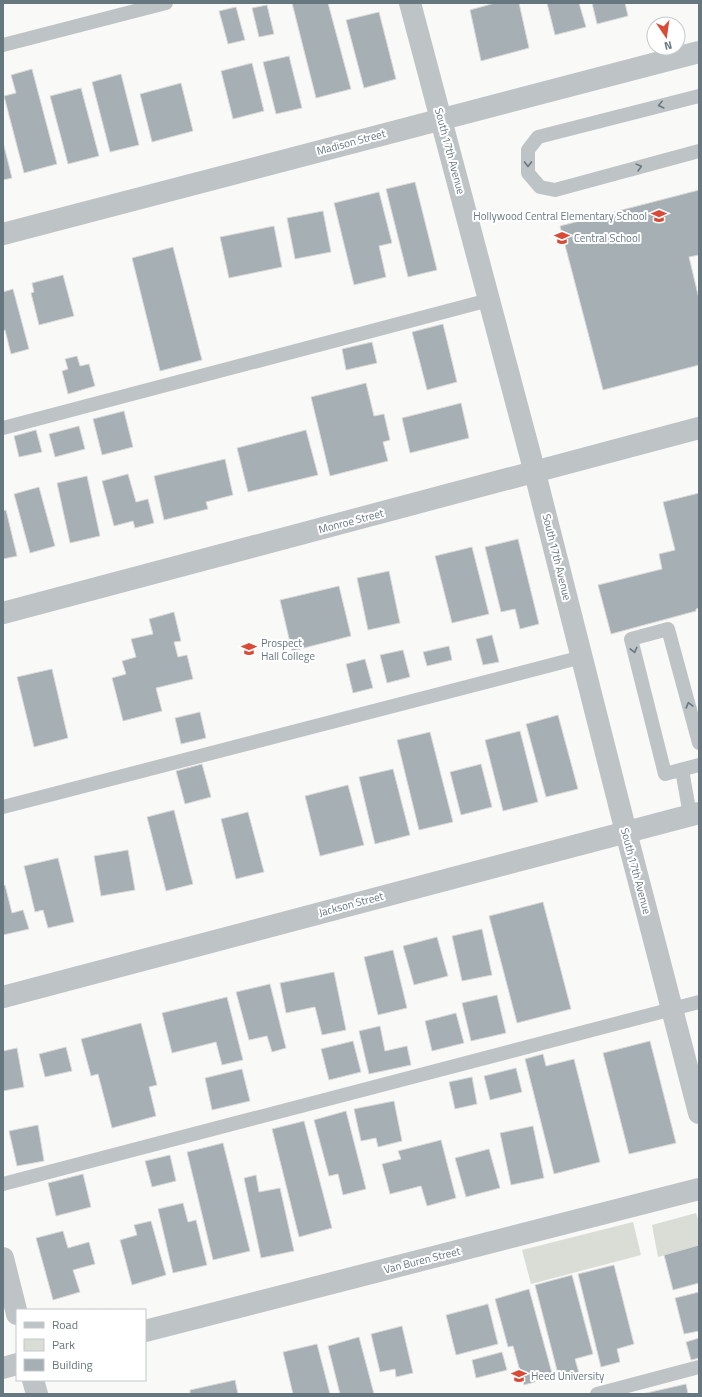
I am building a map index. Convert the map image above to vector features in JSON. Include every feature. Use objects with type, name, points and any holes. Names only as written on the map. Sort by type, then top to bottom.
[{"type":"street","name":"South 17th Avenue","points":[[410,3],[535,473],[699,1113]]},
{"type":"street","name":"Madison Street","points":[[3,234],[699,52]]},
{"type":"street","name":"Monroe Street","points":[[3,613],[535,473],[699,428]]},
{"type":"street","name":"Jackson Street","points":[[3,997],[694,814]]},
{"type":"street","name":"Van Buren Street","points":[[146,1331],[699,1189]]},
{"type":"street","points":[[3,1258],[16,1310]]},
{"type":"street","points":[[3,1368],[16,1364]]},
{"type":"street","points":[[34,1381],[37,1394]]},
{"type":"lane","points":[[3,45],[166,3]]},
{"type":"lane","points":[[699,96],[538,137],[528,150],[528,173],[540,187],[554,190],[699,151]]},
{"type":"lane","points":[[3,428],[489,300]]},
{"type":"lane","points":[[699,743],[668,629],[631,639],[665,774],[699,765]]},
{"type":"lane","points":[[3,807],[582,657]]},
{"type":"lane","points":[[682,770],[694,814]]},
{"type":"lane","points":[[3,1184],[699,1002]]},
{"type":"lane","points":[[597,1394],[699,1367]]},
{"type":"green space","points":[[696,1213],[699,1222],[699,1246],[658,1257],[652,1225]]},
{"type":"green space","points":[[633,1222],[641,1255],[531,1284],[522,1250]]},
{"type":"building","points":[[292,3],[328,3],[351,89],[316,98]]},
{"type":"building","points":[[495,3],[519,3],[529,48],[481,61],[470,10]]},
{"type":"building","points":[[547,3],[579,3],[586,27],[555,35]]},
{"type":"building","points":[[592,3],[625,3],[628,16],[597,24]]},
{"type":"building","points":[[267,5],[274,34],[259,37],[252,8]]},
{"type":"building","points":[[236,7],[245,40],[228,44],[219,11]]},
{"type":"building","points":[[379,12],[396,79],[364,88],[346,20]]},
{"type":"building","points":[[289,56],[302,108],[276,114],[263,62]]},
{"type":"building","points":[[252,63],[264,111],[233,119],[221,71]]},
{"type":"building","points":[[32,69],[57,164],[24,173],[4,96],[16,93],[11,75]]},
{"type":"building","points":[[121,74],[139,145],[110,152],[92,82]]},
{"type":"building","points":[[181,83],[193,131],[152,142],[140,94]]},
{"type":"building","points":[[81,88],[99,156],[68,164],[50,96]]},
{"type":"building","points":[[3,142],[12,178],[3,180]]},
{"type":"building","points":[[415,182],[437,270],[408,277],[386,189]]},
{"type":"building","points":[[699,190],[699,255],[689,257],[699,299],[699,365],[603,390],[560,226]]},
{"type":"building","points":[[379,192],[392,243],[379,246],[386,277],[354,285],[334,203]]},
{"type":"building","points":[[323,211],[331,252],[295,259],[287,218]]},
{"type":"building","points":[[274,226],[282,267],[229,278],[220,237]]},
{"type":"building","points":[[173,247],[202,360],[160,371],[132,258]]},
{"type":"building","points":[[63,275],[74,316],[39,325],[31,293],[34,292],[32,283]]},
{"type":"building","points":[[13,289],[29,349],[11,354],[5,330],[3,331],[3,292]]},
{"type":"building","points":[[443,324],[457,382],[427,390],[412,332]]},
{"type":"building","points":[[372,342],[377,363],[346,370],[342,349]]},
{"type":"building","points":[[77,356],[80,366],[89,364],[95,386],[68,394],[62,371],[68,369],[65,359]]},
{"type":"building","points":[[366,383],[374,416],[384,414],[390,440],[383,442],[388,461],[330,476],[311,397]]},
{"type":"building","points":[[461,403],[469,438],[410,453],[402,418]]},
{"type":"building","points":[[124,411],[133,447],[102,455],[93,419]]},
{"type":"building","points":[[79,426],[85,449],[55,457],[49,434]]},
{"type":"building","points":[[36,430],[42,452],[19,457],[14,436]]},
{"type":"building","points":[[306,430],[318,475],[248,492],[237,448]]},
{"type":"building","points":[[225,459],[233,495],[206,502],[208,509],[164,520],[154,476]]},
{"type":"building","points":[[128,474],[136,502],[148,499],[154,523],[135,528],[133,521],[114,526],[102,481]]},
{"type":"building","points":[[87,476],[100,536],[70,543],[57,483]]},
{"type":"building","points":[[39,487],[55,546],[30,553],[14,494]]},
{"type":"building","points":[[699,493],[699,608],[696,609],[696,611],[611,634],[598,585],[662,569],[659,554],[675,550],[663,502]]},
{"type":"building","points":[[6,510],[17,556],[3,559],[3,511]]},
{"type":"building","points":[[518,539],[539,624],[520,629],[515,609],[501,612],[485,547]]},
{"type":"building","points":[[472,547],[489,614],[452,623],[435,556]]},
{"type":"building","points":[[389,571],[400,623],[368,630],[357,578]]},
{"type":"building","points":[[339,586],[351,636],[292,651],[280,600]]},
{"type":"building","points":[[174,612],[181,641],[174,642],[178,657],[187,655],[193,679],[156,688],[162,711],[123,721],[112,678],[126,674],[122,661],[136,657],[131,639],[153,634],[149,619]]},
{"type":"building","points":[[492,635],[499,662],[483,665],[476,639]]},
{"type":"building","points":[[449,646],[452,660],[427,666],[423,652]]},
{"type":"building","points":[[403,650],[410,677],[387,683],[380,655]]},
{"type":"building","points":[[365,659],[373,688],[353,693],[346,664]]},
{"type":"building","points":[[52,669],[68,738],[34,747],[17,677]]},
{"type":"building","points":[[200,712],[206,738],[181,744],[175,718]]},
{"type":"building","points":[[558,715],[578,789],[546,797],[526,724]]},
{"type":"building","points":[[520,731],[538,802],[503,811],[485,740]]},
{"type":"building","points":[[430,732],[453,822],[419,830],[397,740]]},
{"type":"building","points":[[202,764],[211,797],[185,804],[176,771]]},
{"type":"building","points":[[481,764],[492,807],[461,815],[450,772]]},
{"type":"building","points":[[393,769],[410,835],[375,844],[359,777]]},
{"type":"building","points":[[348,785],[364,845],[320,856],[305,796]]},
{"type":"building","points":[[174,810],[193,884],[166,891],[147,817]]},
{"type":"building","points":[[248,812],[264,872],[236,879],[221,819]]},
{"type":"building","points":[[128,850],[135,890],[101,896],[94,856]]},
{"type":"building","points":[[58,858],[74,922],[48,928],[43,910],[35,912],[24,866]]},
{"type":"building","points":[[5,885],[12,913],[23,910],[29,929],[3,935],[3,886]]},
{"type":"building","points":[[543,902],[571,1009],[517,1023],[489,916]]},
{"type":"building","points":[[482,929],[492,975],[462,981],[452,936]]},
{"type":"building","points":[[437,937],[448,976],[414,985],[403,946]]},
{"type":"building","points":[[393,950],[407,1008],[378,1015],[364,957]]},
{"type":"building","points":[[334,972],[346,1030],[322,1035],[315,1007],[286,1013],[280,983]]},
{"type":"building","points":[[270,984],[286,1048],[272,1052],[267,1036],[249,1040],[236,992]]},
{"type":"building","points":[[497,995],[506,1033],[471,1041],[462,1003]]},
{"type":"building","points":[[227,997],[243,1060],[222,1065],[216,1042],[172,1053],[162,1013]]},
{"type":"building","points":[[456,1013],[464,1043],[432,1051],[425,1021]]},
{"type":"building","points":[[141,1023],[157,1085],[149,1087],[156,1116],[112,1128],[98,1074],[91,1076],[81,1039]]},
{"type":"building","points":[[380,1026],[385,1051],[407,1046],[411,1065],[369,1074],[359,1031]]},
{"type":"building","points":[[353,1041],[361,1072],[329,1080],[321,1049]]},
{"type":"building","points":[[650,1041],[676,1143],[629,1154],[603,1053]]},
{"type":"building","points":[[66,1047],[72,1071],[45,1077],[39,1054]]},
{"type":"building","points":[[17,1048],[24,1087],[3,1091],[3,1051]]},
{"type":"building","points":[[543,1054],[546,1066],[574,1059],[600,1162],[554,1174],[525,1059]]},
{"type":"building","points":[[516,1068],[522,1092],[490,1100],[484,1076]]},
{"type":"building","points":[[242,1069],[250,1101],[212,1110],[205,1078]]},
{"type":"building","points":[[472,1077],[477,1104],[455,1109],[449,1082]]},
{"type":"building","points":[[394,1101],[402,1141],[378,1147],[376,1138],[361,1141],[354,1109]]},
{"type":"building","points":[[346,1111],[366,1189],[343,1195],[338,1174],[329,1176],[314,1120]]},
{"type":"building","points":[[304,1121],[332,1228],[299,1237],[272,1129]]},
{"type":"building","points":[[38,1125],[44,1161],[17,1166],[9,1131]]},
{"type":"building","points":[[533,1126],[544,1178],[511,1185],[500,1133]]},
{"type":"building","points":[[441,1140],[456,1198],[427,1206],[421,1186],[390,1194],[382,1164],[401,1159],[398,1151]]},
{"type":"building","points":[[223,1143],[250,1251],[213,1260],[187,1152]]},
{"type":"building","points":[[489,1149],[500,1188],[466,1197],[455,1158]]},
{"type":"building","points":[[170,1155],[176,1181],[152,1187],[145,1161]]},
{"type":"building","points":[[83,1174],[91,1207],[56,1216],[48,1183]]},
{"type":"building","points":[[256,1175],[259,1192],[280,1188],[294,1251],[261,1258],[244,1178]]},
{"type":"building","points":[[183,1203],[188,1222],[196,1220],[207,1265],[173,1273],[158,1209]]},
{"type":"building","points":[[151,1221],[166,1275],[132,1285],[120,1240],[137,1235],[134,1225]]},
{"type":"building","points":[[63,1231],[68,1248],[89,1242],[95,1264],[73,1270],[80,1292],[53,1300],[36,1238]]},
{"type":"building","points":[[699,1245],[699,1283],[673,1290],[664,1255]]},
{"type":"building","points":[[614,1265],[634,1344],[617,1349],[620,1362],[601,1367],[578,1274]]},
{"type":"building","points":[[572,1275],[593,1354],[575,1359],[579,1373],[559,1378],[535,1285]]},
{"type":"building","points":[[529,1289],[553,1377],[524,1385],[513,1346],[508,1347],[495,1299]]},
{"type":"building","points":[[699,1292],[699,1331],[684,1334],[675,1298]]},
{"type":"building","points":[[488,1304],[498,1344],[456,1355],[446,1315]]},
{"type":"building","points":[[402,1326],[413,1373],[396,1377],[395,1369],[380,1372],[371,1334]]},
{"type":"building","points":[[359,1337],[374,1394],[340,1394],[328,1346]]},
{"type":"building","points":[[699,1338],[699,1358],[691,1360],[686,1342]]},
{"type":"building","points":[[317,1344],[330,1394],[293,1394],[283,1352]]},
{"type":"building","points":[[502,1352],[507,1370],[476,1378],[472,1360]]},
{"type":"building","points":[[235,1380],[238,1394],[190,1394],[190,1390]]},
{"type":"building","points":[[686,1384],[688,1394],[642,1394]]},
{"type":"place","name":"Hollywood Central Elementary School","points":[[659,216]]},
{"type":"place","name":"Central School","points":[[562,238]]},
{"type":"place","name":"Prospect Hall College","points":[[249,649]]},
{"type":"place","name":"Heed University","points":[[519,1376]]}]
